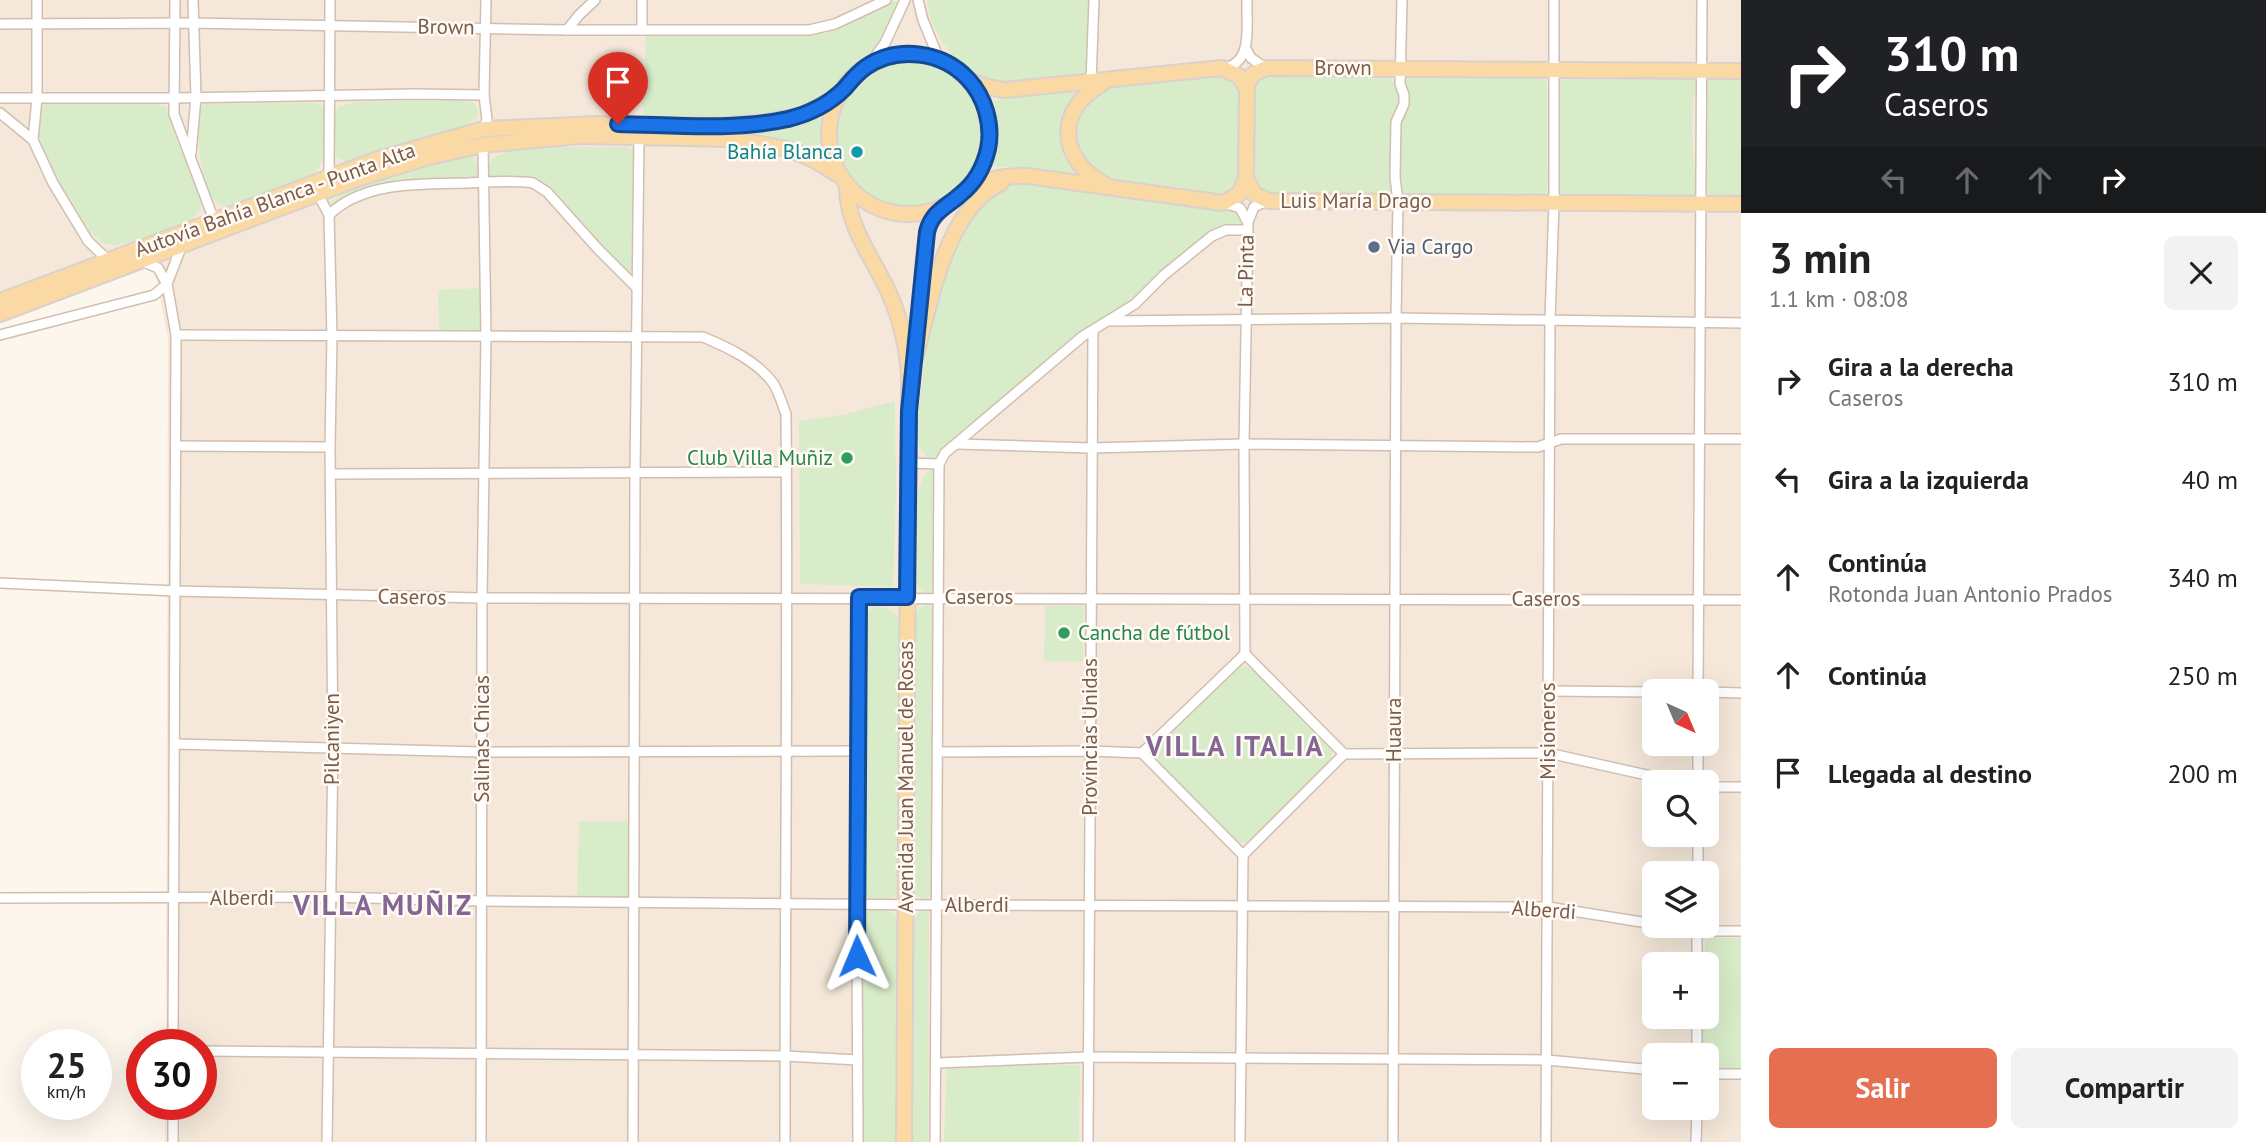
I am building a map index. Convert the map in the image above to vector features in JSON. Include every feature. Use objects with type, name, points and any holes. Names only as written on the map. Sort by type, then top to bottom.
[{"type":"main road","points":[[904,54],[939,60],[955,68],[969,80],[979,95],[989,130],[983,165],[974,181],[946,205],[911,213],[893,212],[876,206],[860,197],[844,180],[834,160],[830,124],[835,106],[854,76],[869,65],[904,54]]},
{"type":"main road","points":[[969,80],[1005,90],[1222,68],[1239,76],[1247,89]]},
{"type":"main road","points":[[961,194],[990,179],[1028,176],[1223,203],[1239,194],[1246,178],[1247,89],[1250,77],[1266,68]]},
{"type":"main road","name":"Brown","points":[[1266,68],[1741,71]]},
{"type":"main road","points":[[1107,80],[1089,92],[1076,106],[1070,120],[1068,136],[1071,153],[1080,166],[1094,178],[1110,186]]},
{"type":"main road","name":"Autovía Bahía Blanca - Punta Alta","points":[[0,301],[375,160],[484,129],[597,124],[753,124],[803,115],[843,90]]},
{"type":"main road","name":"Autovía Bahía Blanca - Punta Alta","points":[[0,314],[398,165],[483,145],[580,136],[732,139],[761,143],[802,154],[844,180]]},
{"type":"main road","points":[[915,359],[940,271],[966,213],[979,197],[995,186],[1028,176]]},
{"type":"main road","name":"Luis María Drago","points":[[1246,178],[1254,194],[1269,201],[1741,204]]},
{"type":"main road","name":"Avenida Juan Manuel de Rosas","points":[[844,180],[850,218],[889,293],[900,322],[908,363],[904,1142]]},
{"type":"main road","name":"Avenida Juan Manuel de Rosas","points":[[909,411],[927,232],[934,215],[946,205]]},
{"type":"street","points":[[33,141],[37,98],[37,0]]},
{"type":"street","points":[[175,0],[174,114],[214,220]]},
{"type":"street","points":[[191,155],[196,97],[193,0]]},
{"type":"street","points":[[329,177],[330,0]]},
{"type":"street","points":[[484,129],[486,0]]},
{"type":"street","points":[[567,30],[595,0]]},
{"type":"street","points":[[642,0],[642,30]]},
{"type":"street","name":"Brown","points":[[0,24],[193,23],[567,30],[809,30],[835,24],[886,0]]},
{"type":"street","points":[[869,65],[885,43],[905,0]]},
{"type":"street","points":[[918,0],[939,60]]},
{"type":"street","points":[[1091,82],[1094,0]]},
{"type":"street","points":[[1222,68],[1233,66],[1240,61],[1246,47],[1247,0]]},
{"type":"street","name":"Huaura","points":[[1393,1142],[1398,202],[1395,177],[1396,122],[1404,104],[1400,84],[1402,0]]},
{"type":"street","name":"Misioneros","points":[[1546,1142],[1554,0]]},
{"type":"street","points":[[1698,679],[1702,0]]},
{"type":"street","points":[[1246,47],[1251,58],[1266,68]]},
{"type":"street","points":[[0,98],[484,95]]},
{"type":"street","points":[[0,113],[33,141],[53,183],[88,241],[108,260]]},
{"type":"street","points":[[633,1142],[639,136]]},
{"type":"street","name":"Salinas Chicas","points":[[481,1142],[481,752],[486,336],[483,145]]},
{"type":"street","points":[[318,194],[329,215],[339,205],[358,196],[382,190],[427,184],[526,182],[547,192],[636,287]]},
{"type":"street","name":"La Pinta","points":[[1245,654],[1247,226],[1254,207],[1269,201]]},
{"type":"street","name":"La Pinta","points":[[1223,203],[1240,208],[1247,226]]},
{"type":"street","name":"Pilcaniyen","points":[[327,1142],[333,749],[329,215]]},
{"type":"street","points":[[935,1142],[939,464],[945,453],[1083,337],[1135,304],[1164,275],[1212,236],[1247,226]]},
{"type":"street","points":[[0,335],[154,295],[167,284],[182,245]]},
{"type":"street","points":[[141,261],[158,268],[163,274],[176,335],[173,1029]]},
{"type":"street","points":[[1110,321],[1396,318],[1741,323]]},
{"type":"street","name":"Provincias Unidas","points":[[1088,1142],[1093,331]]},
{"type":"street","points":[[176,335],[703,337],[737,353],[773,382],[786,414],[788,750],[785,1142]]},
{"type":"street","points":[[956,444],[1091,448],[1244,444],[1538,447],[1561,439],[1741,439]]},
{"type":"street","points":[[176,446],[330,447]]},
{"type":"street","points":[[909,463],[939,464]]},
{"type":"street","points":[[331,474],[786,472]]},
{"type":"street","name":"Caseros","points":[[0,583],[332,596],[482,598],[1741,600]]},
{"type":"street","points":[[858,1142],[856,751],[859,597]]},
{"type":"street","points":[[1142,753],[1245,654],[1344,754]]},
{"type":"street","points":[[1548,691],[1642,692]]},
{"type":"street","points":[[1719,692],[1741,693]]},
{"type":"street","points":[[175,744],[481,752],[856,751]]},
{"type":"street","points":[[939,752],[1142,753],[1243,855]]},
{"type":"street","points":[[1240,1142],[1243,855],[1344,754],[1548,753],[1642,774]]},
{"type":"street","points":[[1719,787],[1741,787]]},
{"type":"street","name":"Alberdi","points":[[0,898],[329,897],[905,905],[1548,907],[1642,922]]},
{"type":"street","points":[[1719,929],[1741,931]]},
{"type":"street","points":[[217,1051],[785,1056],[858,1060]]},
{"type":"street","points":[[937,1063],[1088,1057],[1547,1060],[1642,1069]]},
{"type":"street","points":[[1719,1074],[1741,1074]]},
{"type":"street","points":[[173,1120],[173,1142]]},
{"type":"street","points":[[1696,1142],[1697,1120]]},
{"type":"shaded area","points":[[0,0],[1741,0],[1741,1142],[165,1142],[165,1120],[217,1120],[217,1029],[166,1029],[168,339],[153,263],[0,324]]},
{"type":"green space","points":[[927,0],[1089,0],[1088,70],[1081,76],[1014,84],[990,80],[976,74],[963,65],[942,42],[929,14]]},
{"type":"green space","points":[[894,1],[898,2],[874,50],[830,89],[796,111],[731,120],[643,117],[646,34],[740,36],[822,33]]},
{"type":"green space","points":[[909,60],[937,66],[961,82],[977,106],[983,134],[977,162],[961,186],[937,202],[909,208],[881,202],[857,186],[841,162],[835,134],[841,106],[857,82],[881,66]]},
{"type":"green space","points":[[1222,74],[1233,78],[1241,87],[1242,174],[1236,189],[1222,196],[1107,180],[1094,175],[1074,149],[1076,112],[1104,88]]},
{"type":"green space","points":[[1265,74],[1387,74],[1402,99],[1394,122],[1397,196],[1263,195],[1252,186],[1253,82]]},
{"type":"green space","points":[[1411,74],[1542,76],[1547,83],[1546,193],[1541,196],[1403,195],[1399,190],[1397,145],[1405,80]]},
{"type":"green space","points":[[1564,76],[1694,77],[1697,85],[1693,102],[1692,137],[1697,193],[1692,197],[1564,194],[1559,191],[1558,87]]},
{"type":"green space","points":[[1741,76],[1741,196],[1709,195],[1705,188],[1706,84],[1713,77]]},
{"type":"green space","points":[[1083,91],[1069,111],[1082,177],[988,165],[994,127],[988,101]]},
{"type":"green space","points":[[457,100],[474,103],[479,112],[476,119],[462,129],[376,151],[346,162],[336,157],[334,114],[339,106],[356,102]]},
{"type":"green space","points":[[314,103],[323,106],[327,133],[325,153],[317,170],[311,175],[230,206],[219,205],[206,191],[199,148],[198,113],[204,104]]},
{"type":"green space","points":[[46,104],[159,104],[166,107],[177,141],[201,195],[201,209],[191,220],[131,242],[116,245],[102,243],[90,231],[44,158],[39,136],[39,109]]},
{"type":"green space","points":[[830,105],[824,129],[830,163],[794,144],[727,134],[483,141],[0,306],[465,141],[532,131],[714,130]]},
{"type":"green space","points":[[627,147],[634,151],[631,272],[623,270],[538,179],[492,178],[486,171],[490,162],[508,151],[532,148]]},
{"type":"green space","points":[[472,156],[480,167],[473,178],[361,192],[330,205],[353,188],[395,173]]},
{"type":"green space","points":[[1019,184],[1212,207],[1241,217],[1243,224],[1228,227],[1145,292],[1139,292],[1107,318],[1079,334],[937,456],[929,459],[919,447],[917,424],[929,321],[944,268],[971,213],[1004,186]]},
{"type":"green space","points":[[482,288],[482,332],[439,331],[438,290]]},
{"type":"green space","name":"Club Villa Muñiz","points":[[895,401],[893,587],[800,584],[799,421],[842,415]]},
{"type":"green space","points":[[933,468],[935,584],[931,591],[925,594],[916,585],[915,578],[916,502],[924,476]]},
{"type":"green space","points":[[929,605],[935,611],[930,718],[934,742],[931,811],[934,892],[926,899],[912,892],[914,621],[918,610]]},
{"type":"green space","points":[[878,606],[892,610],[899,619],[902,830],[900,889],[894,897],[868,898],[859,891],[864,616]]},
{"type":"green space","name":"Cancha de fútbol","points":[[1045,606],[1084,606],[1083,661],[1044,661]]},
{"type":"green space","points":[[1244,666],[1256,671],[1333,752],[1330,760],[1249,841],[1239,843],[1151,757],[1150,752]]},
{"type":"green space","points":[[579,821],[631,821],[630,900],[577,900]]},
{"type":"green space","points":[[869,909],[886,909],[897,917],[899,1142],[861,1142],[861,918]]},
{"type":"green space","points":[[929,910],[928,1142],[910,1142],[913,922],[919,912]]},
{"type":"green space","points":[[1741,938],[1741,1069],[1719,1069],[1719,1043],[1702,1043],[1703,1029],[1719,1029],[1719,952],[1705,952],[1707,939]]},
{"type":"green space","points":[[947,1064],[1080,1065],[1079,1142],[944,1142]]},
{"type":"place","name":"Bahía Blanca","points":[[857,152]]},
{"type":"place","name":"Via Cargo","points":[[1374,247]]},
{"type":"place","name":"Club Villa Muñiz","points":[[847,458]]},
{"type":"place","name":"Cancha de fútbol","points":[[1064,633]]},
{"type":"district","name":"VILLA ITALIA","points":[[1235,746]]},
{"type":"district","name":"VILLA MUÑIZ","points":[[383,905]]},
{"type":"route","points":[[618,124],[734,126],[790,119],[828,101],[869,65],[904,54],[922,55],[955,68],[969,80],[986,112],[988,148],[983,165],[974,181],[934,215],[927,232],[909,411],[907,597],[859,597],[856,751],[857,956]]}]
